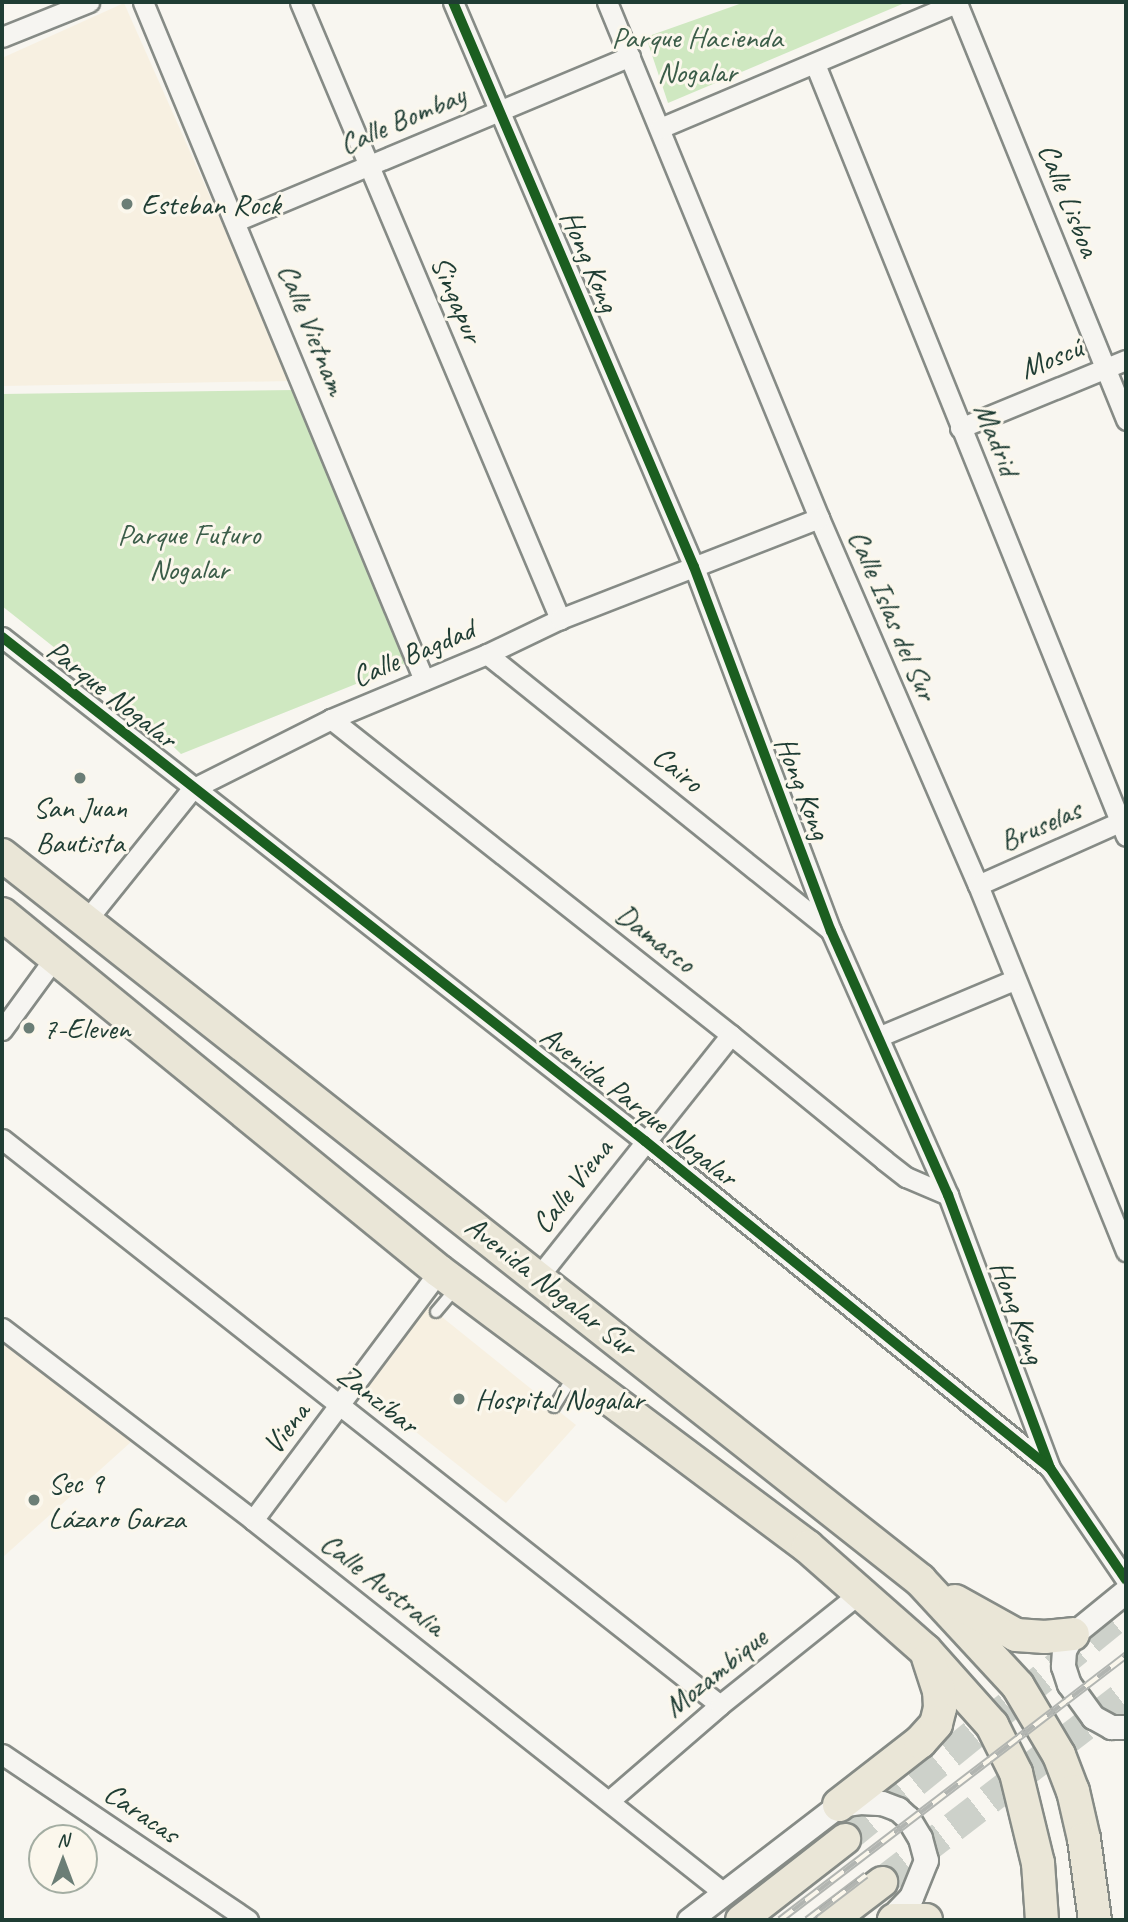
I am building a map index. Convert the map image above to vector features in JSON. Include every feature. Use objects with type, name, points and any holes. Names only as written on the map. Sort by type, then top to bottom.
[{"type":"highway","name":"Avenida Nogalar Sur","points":[[2,855],[539,1276],[920,1580],[1018,1686],[1059,1755],[1073,1791],[1084,1839],[1095,1920]]},
{"type":"highway","name":"Avenida Nogalar Sur","points":[[2,914],[449,1277],[808,1547],[925,1650],[992,1725],[1016,1773],[1038,1863],[1042,1920]]},
{"type":"highway","points":[[920,1580],[992,1624],[1016,1635],[1045,1637],[1073,1634]]},
{"type":"highway","points":[[839,1805],[920,1742],[936,1724],[940,1708],[939,1691],[925,1650]]},
{"type":"highway","points":[[894,1920],[926,1920]]},
{"type":"main road","points":[[741,1920],[845,1839]]},
{"type":"main road","points":[[832,1920],[882,1882]]},
{"type":"street","points":[[3,34],[89,2]]},
{"type":"street","name":"Calle Vietnam","points":[[143,2],[424,680]]},
{"type":"street","name":"Singapur","points":[[300,2],[560,619]]},
{"type":"street","name":"Hong Kong","points":[[453,2],[694,567],[831,931],[880,1036],[948,1195],[1050,1468],[1126,1580]]},
{"type":"street","name":"Calle Islas del Sur","points":[[607,2],[819,518],[978,885],[1014,980],[1126,1251]]},
{"type":"street","points":[[660,128],[958,2]]},
{"type":"street","name":"Calle Lisboa","points":[[958,2],[1126,420]]},
{"type":"street","name":"Calle Bombay","points":[[236,221],[630,56]]},
{"type":"street","name":"Madrid","points":[[815,64],[960,428],[1124,826]]},
{"type":"street","name":"Moscú","points":[[960,428],[1126,360]]},
{"type":"street","name":"Calle Bagdad","points":[[85,922],[192,789],[331,719],[487,654],[560,619],[819,518]]},
{"type":"street","name":"Parque Nogalar","points":[[2,637],[192,789]]},
{"type":"street","name":"Cairo","points":[[487,654],[831,931]]},
{"type":"street","name":"Damasco","points":[[331,719],[906,1177],[948,1195]]},
{"type":"street","name":"Avenida Parque Nogalar","points":[[192,789],[645,1141],[1050,1468]]},
{"type":"street","name":"Bruselas","points":[[978,885],[1124,826]]},
{"type":"street","points":[[2,1030],[56,956]]},
{"type":"street","points":[[880,1036],[1014,980]]},
{"type":"street","name":"Calle Viena","points":[[539,1276],[731,1035]]},
{"type":"street","name":"Zanzíbar","points":[[2,1139],[720,1705]]},
{"type":"street","name":"Viena","points":[[253,1520],[340,1406],[449,1277]]},
{"type":"street","name":"Calle Australia","points":[[2,1328],[253,1520],[610,1800],[724,1893]]},
{"type":"street","points":[[1126,1591],[1073,1634],[1064,1650],[1063,1666],[1080,1703],[1100,1723],[1126,1727]]},
{"type":"street","name":"Mozambique","points":[[610,1800],[720,1705],[860,1593]]},
{"type":"street","name":"Caracas","points":[[2,1755],[248,1920]]},
{"type":"street","points":[[689,1920],[839,1805],[882,1803],[898,1809],[908,1818],[920,1838],[926,1860],[921,1880],[911,1897],[889,1920]]},
{"type":"lane","points":[[436,1312],[449,1277]]},
{"type":"lane","points":[[554,1407],[576,1372]]},
{"type":"shaded area","points":[[124,3],[292,381],[2,386],[2,58]]},
{"type":"shaded area","name":"Hospital Nogalar","points":[[427,1305],[576,1425],[506,1503],[364,1391]]},
{"type":"shaded area","name":"Sec 9 Lázaro Garza","points":[[2,1342],[131,1442],[2,1558]]},
{"type":"green space","name":"Parque Hacienda Nogalar","points":[[745,2],[907,2],[668,103],[646,37]]},
{"type":"green space","name":"Parque Futuro Nogalar","points":[[295,390],[406,664],[181,754],[147,721],[2,606],[2,394]]},
{"type":"tunnel","points":[[845,1839],[1126,1611]]},
{"type":"tunnel","points":[[882,1882],[1126,1694]]},
{"type":"railway","points":[[780,1920],[1126,1655]]},
{"type":"railway","points":[[807,1920],[866,1875]]},
{"type":"cycle path","points":[[453,2],[694,567],[831,931],[948,1195],[1050,1468],[1126,1580]]},
{"type":"cycle path","points":[[2,637],[645,1141],[1050,1468]]},
{"type":"place","name":"Esteban Rock","points":[[127,204]]},
{"type":"place","name":"San Juan Bautista","points":[[80,778]]},
{"type":"place","name":"7-Eleven","points":[[29,1028]]},
{"type":"place","name":"Hospital Nogalar","points":[[459,1399]]},
{"type":"place","name":"Sec 9 Lázaro Garza","points":[[34,1500]]}]
